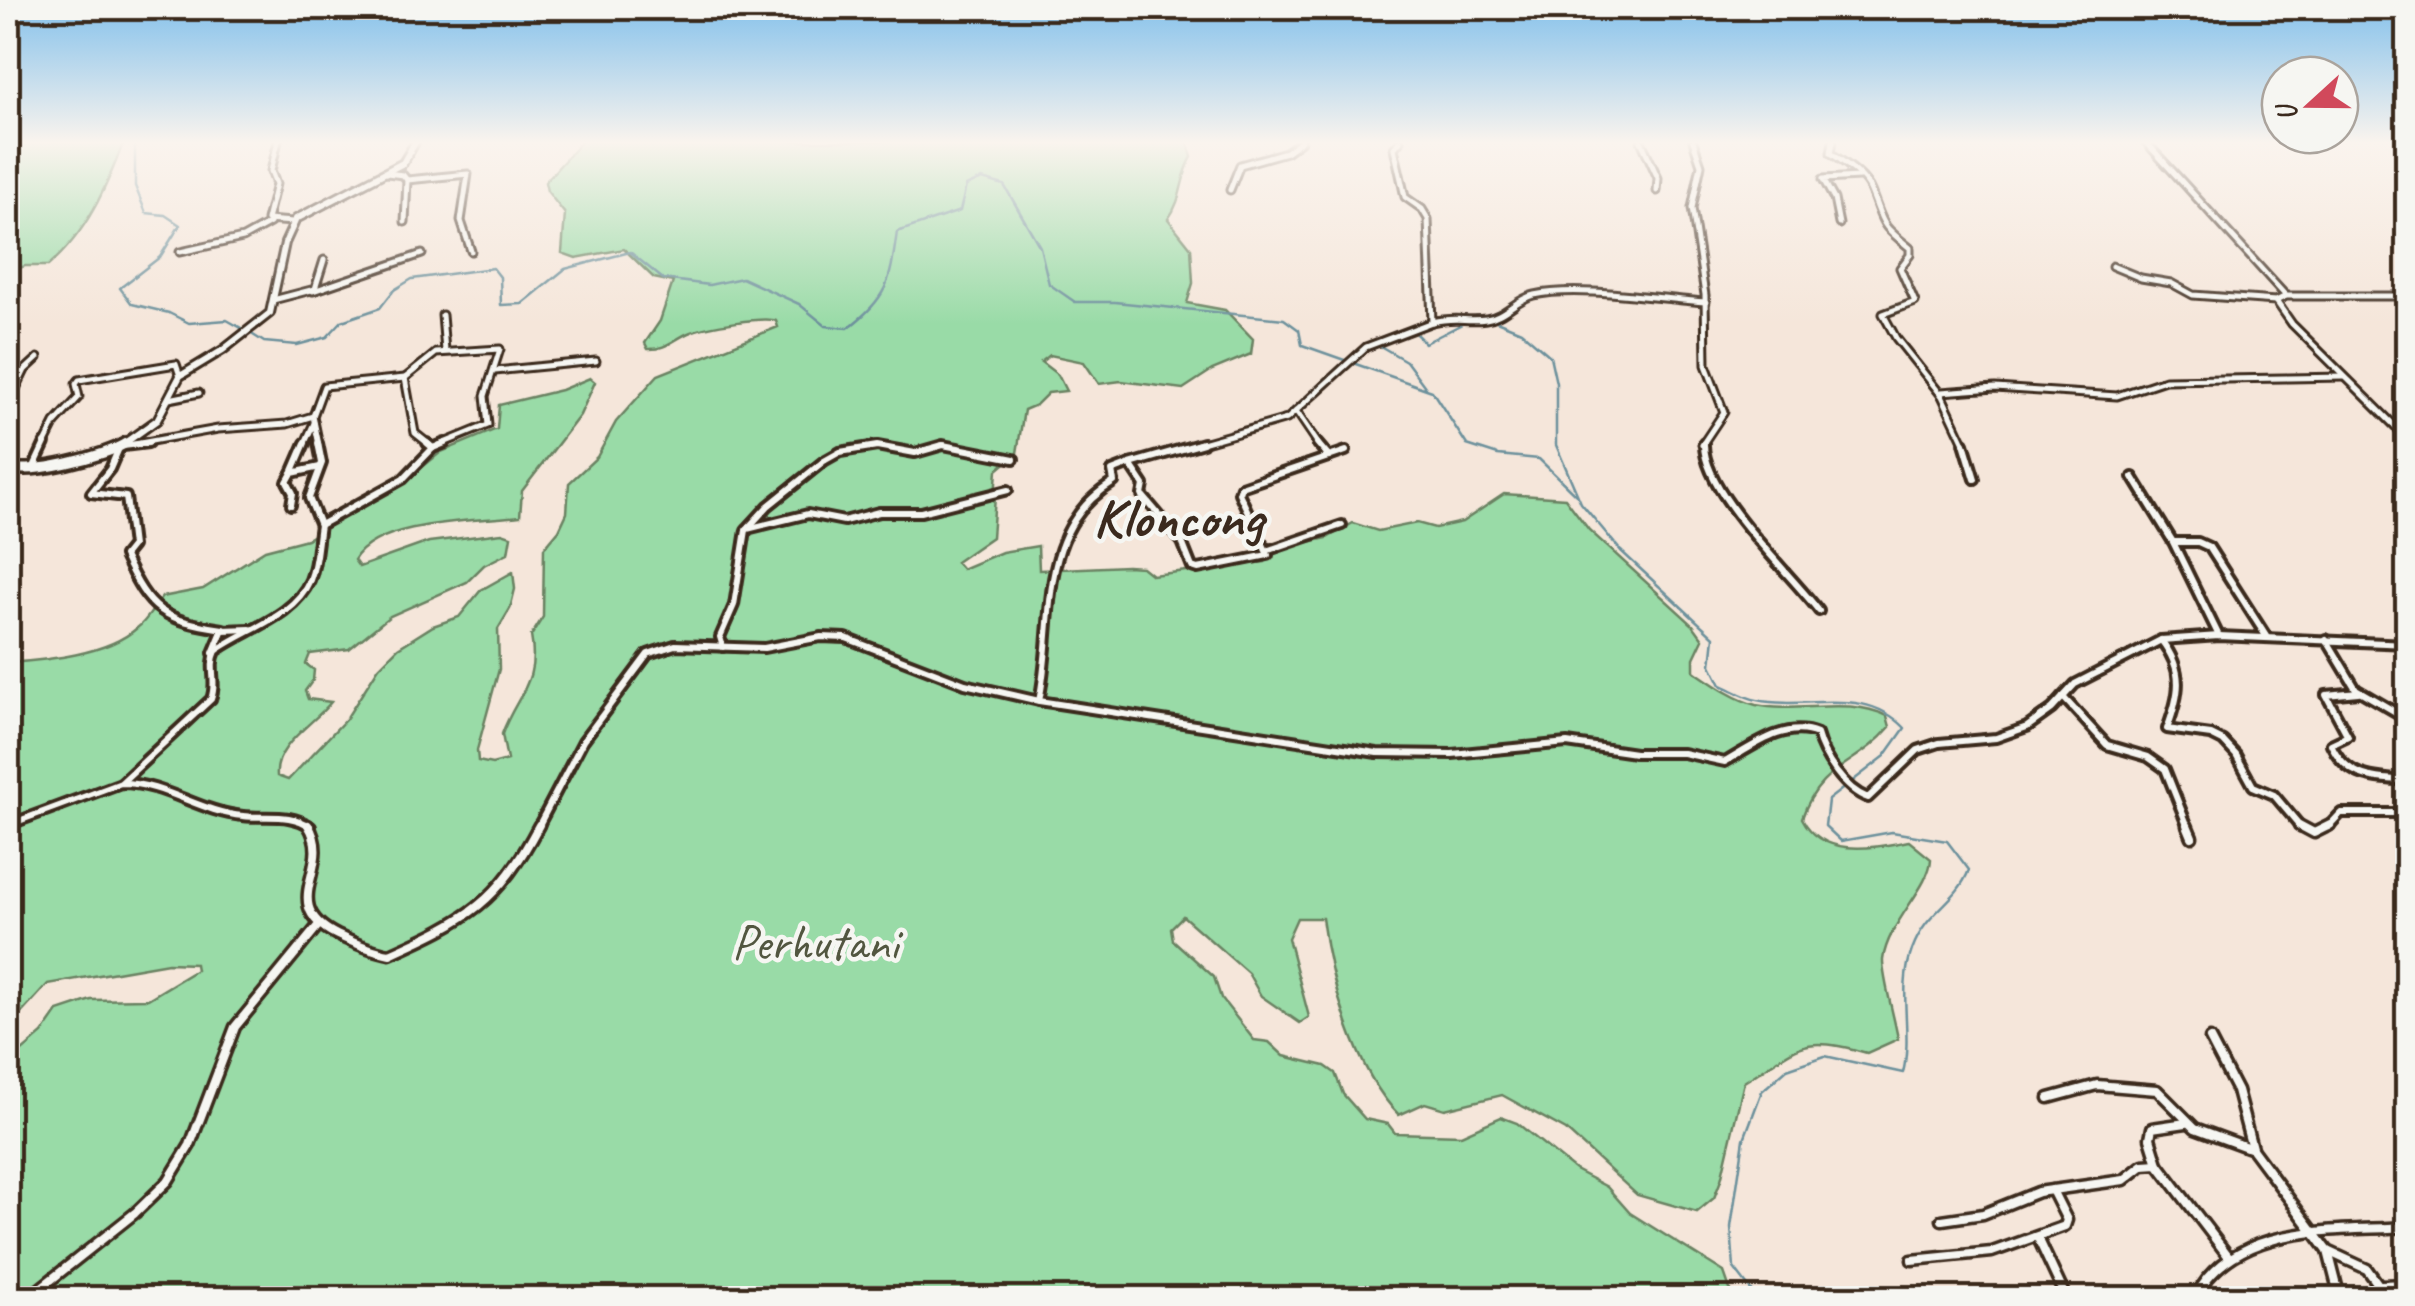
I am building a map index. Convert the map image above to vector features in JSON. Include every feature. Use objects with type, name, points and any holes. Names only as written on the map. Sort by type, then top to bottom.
[{"type":"street","points":[[270,223],[266,217],[271,202]]},
{"type":"street","points":[[252,629],[194,627],[164,617],[142,597],[124,556],[132,546],[127,499],[91,491],[110,469],[121,447],[161,416],[180,376],[270,313],[293,222],[322,202]]},
{"type":"street","points":[[405,202],[405,222]]},
{"type":"street","points":[[464,202],[462,220],[471,251]]},
{"type":"street","points":[[1411,202],[1428,221],[1435,281],[1432,322]]},
{"type":"street","points":[[1693,202],[1706,302],[1706,370],[1724,416],[1706,436],[1703,449],[1754,536],[1819,611]]},
{"type":"street","points":[[1835,202],[1840,224]]},
{"type":"street","points":[[1873,202],[1885,228],[1911,251],[1900,268],[1915,302],[1887,310],[1884,318],[1898,342],[1940,392],[1960,430],[1974,479]]},
{"type":"street","points":[[2200,202],[2286,296]]},
{"type":"street","points":[[180,252],[243,238],[270,223],[293,222]]},
{"type":"street","points":[[272,300],[335,287],[383,264],[422,254]]},
{"type":"street","points":[[313,291],[324,260]]},
{"type":"street","points":[[2112,266],[2141,278],[2171,282],[2193,296],[2276,301],[2286,296],[2408,296]]},
{"type":"street","points":[[1039,701],[1047,665],[1051,587],[1062,540],[1089,498],[1113,483],[1112,472],[1282,422],[1347,362],[1379,341],[1432,322],[1456,316],[1483,320],[1498,316],[1528,296],[1554,292],[1706,302]]},
{"type":"street","points":[[2276,301],[2292,324],[2405,431],[2408,439]]},
{"type":"street","points":[[442,315],[445,351]]},
{"type":"street","points":[[291,506],[293,493],[288,482],[324,386],[405,378],[432,354],[445,351],[500,349],[484,400],[488,425],[433,448],[403,479],[320,524]]},
{"type":"street","points":[[8,405],[25,370],[38,358]]},
{"type":"street","points":[[495,371],[596,361]]},
{"type":"street","points":[[33,470],[55,423],[79,397],[79,380],[176,364],[180,376]]},
{"type":"street","points":[[1940,392],[1994,388],[2104,396],[2166,380],[2344,377]]},
{"type":"street","points":[[405,378],[415,433],[433,448]]},
{"type":"street","points":[[169,399],[199,393]]},
{"type":"street","points":[[1296,411],[1329,456]]},
{"type":"street","points":[[8,466],[16,471],[33,470],[121,447],[219,429],[276,428],[314,420]]},
{"type":"street","points":[[213,654],[304,592],[312,574],[320,524],[310,498],[321,467],[314,420]]},
{"type":"street","points":[[724,647],[720,637],[732,610],[746,530],[768,506],[838,453],[882,446],[914,453],[942,445],[1014,459]]},
{"type":"street","points":[[1269,550],[1239,489],[1346,451]]},
{"type":"street","points":[[1130,464],[1144,485],[1142,494],[1179,538],[1192,567],[1202,569],[1266,557],[1269,550],[1283,542],[1326,533],[1342,525]]},
{"type":"street","points":[[292,473],[321,467]]},
{"type":"street","points":[[2132,477],[2174,542],[2220,636]]},
{"type":"street","points":[[746,530],[808,514],[844,521],[879,512],[921,512],[1008,490]]},
{"type":"street","points":[[2174,542],[2198,542],[2209,547],[2266,638]]},
{"type":"street","points":[[121,784],[159,744],[211,700],[216,686],[211,666],[213,654],[224,630]]},
{"type":"street","points":[[8,825],[121,784],[152,782],[213,810],[239,816],[294,817],[311,826],[316,847],[306,897],[317,928],[384,954],[402,950],[464,920],[518,864],[583,742],[638,664],[664,647],[764,648],[820,637],[846,638],[965,684],[1039,701],[1388,753],[1498,752],[1567,743],[1634,753],[1683,752],[1725,762],[1742,756],[1773,734],[1806,729],[1817,734],[1821,754],[1850,781],[1856,792],[1868,798],[1918,750],[1939,743],[2010,734],[2038,720],[2091,674],[2162,640],[2220,636],[2408,644]]},
{"type":"street","points":[[2326,639],[2358,692],[2399,714],[2408,729]]},
{"type":"street","points":[[2162,640],[2180,667],[2182,680],[2168,730],[2199,733],[2223,741],[2254,786],[2278,798],[2304,830],[2314,833],[2347,812],[2408,813]]},
{"type":"street","points":[[2358,692],[2326,695],[2348,736],[2331,744],[2338,763],[2353,774],[2408,781]]},
{"type":"street","points":[[2062,697],[2107,745],[2148,757],[2165,769],[2192,837]]},
{"type":"street","points":[[28,1298],[104,1240],[167,1182],[198,1128],[234,1028],[254,999],[292,962],[317,928]]},
{"type":"street","points":[[2210,1039],[2244,1108],[2252,1149],[2328,1252],[2340,1298]]},
{"type":"street","points":[[2049,1098],[2098,1086],[2149,1088],[2163,1093],[2187,1122],[2252,1149]]},
{"type":"street","points":[[2187,1122],[2152,1128],[2150,1138],[2158,1164],[2229,1257]]},
{"type":"street","points":[[1942,1220],[1983,1214],[2028,1195],[2124,1180],[2143,1164],[2158,1164]]},
{"type":"street","points":[[1912,1260],[1992,1252],[2067,1224],[2052,1190]]},
{"type":"street","points":[[2194,1298],[2208,1270],[2229,1257],[2312,1230],[2408,1227]]},
{"type":"street","points":[[2038,1238],[2066,1298]]},
{"type":"street","points":[[2328,1252],[2367,1269],[2388,1298]]},
{"type":"street","points":[[2381,1284],[2408,1284]]},
{"type":"green space","points":[[8,202],[97,202],[74,239],[48,266],[25,266],[8,272]]},
{"type":"green space","name":"Perhutani","points":[[556,202],[1177,202],[1168,219],[1191,248],[1193,283],[1187,303],[1225,310],[1253,339],[1251,354],[1212,370],[1183,389],[1121,381],[1099,384],[1084,362],[1050,355],[1041,362],[1058,375],[1066,391],[1048,393],[1024,410],[1017,453],[997,470],[992,537],[956,562],[962,569],[1002,552],[1038,546],[1039,570],[1127,566],[1142,567],[1152,575],[1265,562],[1279,548],[1327,538],[1353,523],[1378,531],[1417,523],[1435,528],[1462,522],[1504,494],[1565,498],[1589,530],[1693,625],[1703,639],[1694,658],[1694,671],[1708,681],[1756,705],[1856,707],[1887,716],[1890,727],[1829,776],[1810,800],[1802,818],[1822,840],[1835,845],[1864,848],[1909,841],[1931,859],[1924,882],[1892,933],[1883,960],[1898,1039],[1867,1053],[1827,1044],[1801,1047],[1744,1082],[1721,1180],[1714,1198],[1697,1212],[1637,1195],[1566,1130],[1502,1095],[1445,1109],[1425,1103],[1399,1115],[1383,1096],[1357,1050],[1338,996],[1322,918],[1297,918],[1288,938],[1309,1017],[1300,1023],[1261,996],[1248,973],[1183,916],[1171,928],[1173,940],[1214,977],[1221,998],[1254,1040],[1269,1042],[1284,1056],[1325,1066],[1335,1073],[1343,1094],[1365,1119],[1388,1124],[1395,1133],[1461,1135],[1501,1117],[1517,1123],[1575,1170],[1607,1187],[1630,1213],[1724,1272],[1733,1298],[8,1298],[8,1063],[42,1034],[58,1011],[91,1000],[148,999],[196,970],[195,964],[168,963],[48,984],[8,1028],[8,663],[75,654],[110,644],[141,625],[162,597],[203,589],[265,550],[307,539],[409,478],[441,452],[497,429],[499,405],[561,390],[590,378],[595,382],[580,415],[522,491],[520,516],[405,530],[366,547],[354,560],[359,567],[429,542],[502,533],[511,536],[508,553],[484,565],[467,582],[390,616],[349,649],[310,654],[306,664],[314,670],[313,680],[305,691],[308,699],[331,702],[288,745],[277,776],[288,780],[346,719],[379,667],[398,648],[433,626],[459,617],[481,590],[513,572],[515,589],[510,609],[498,629],[499,669],[477,750],[478,761],[492,764],[507,760],[502,734],[532,666],[531,636],[543,617],[544,548],[567,513],[569,483],[597,457],[616,422],[658,375],[778,327],[776,321],[770,320],[722,325],[648,349],[645,343],[660,321],[673,282],[654,278],[624,249],[576,258],[562,253],[565,214]]},
{"type":"waterway","points":[[141,202],[146,213],[165,215],[180,225],[160,257],[120,288],[132,304],[169,313],[189,323],[227,320],[243,329]]},
{"type":"waterway","points":[[250,333],[264,342],[297,345],[327,337],[342,321],[380,308],[394,290],[412,279],[493,268],[500,277],[501,305],[522,304],[565,269],[630,252],[663,279],[709,285],[742,278],[799,304],[826,326],[848,328],[880,297],[892,263],[897,232],[960,211],[962,202]]},
{"type":"waterway","points":[[1014,202],[1040,247],[1049,284],[1075,302],[1115,302],[1284,319],[1299,330],[1302,345],[1432,391],[1467,445],[1498,455],[1539,459],[1576,495]]},
{"type":"waterway","points":[[1494,320],[1521,331],[1550,356],[1556,383],[1556,445],[1581,503],[1621,551],[1714,637],[1711,665],[1721,685],[1744,696],[1777,703],[1835,702],[1872,707],[1905,728],[1885,756],[1828,800],[1825,826],[1841,841],[1892,832],[1947,841],[1969,870],[1956,892],[1925,925],[1912,950],[1906,981],[1903,1073],[1825,1056],[1787,1069],[1762,1091],[1744,1139],[1731,1227],[1734,1268],[1757,1298]]},
{"type":"waterway","points":[[1426,388],[1406,361],[1375,343],[1409,327],[1425,343],[1466,322]]},
{"type":"district","name":"Kloncong","points":[[1178,517]]}]
